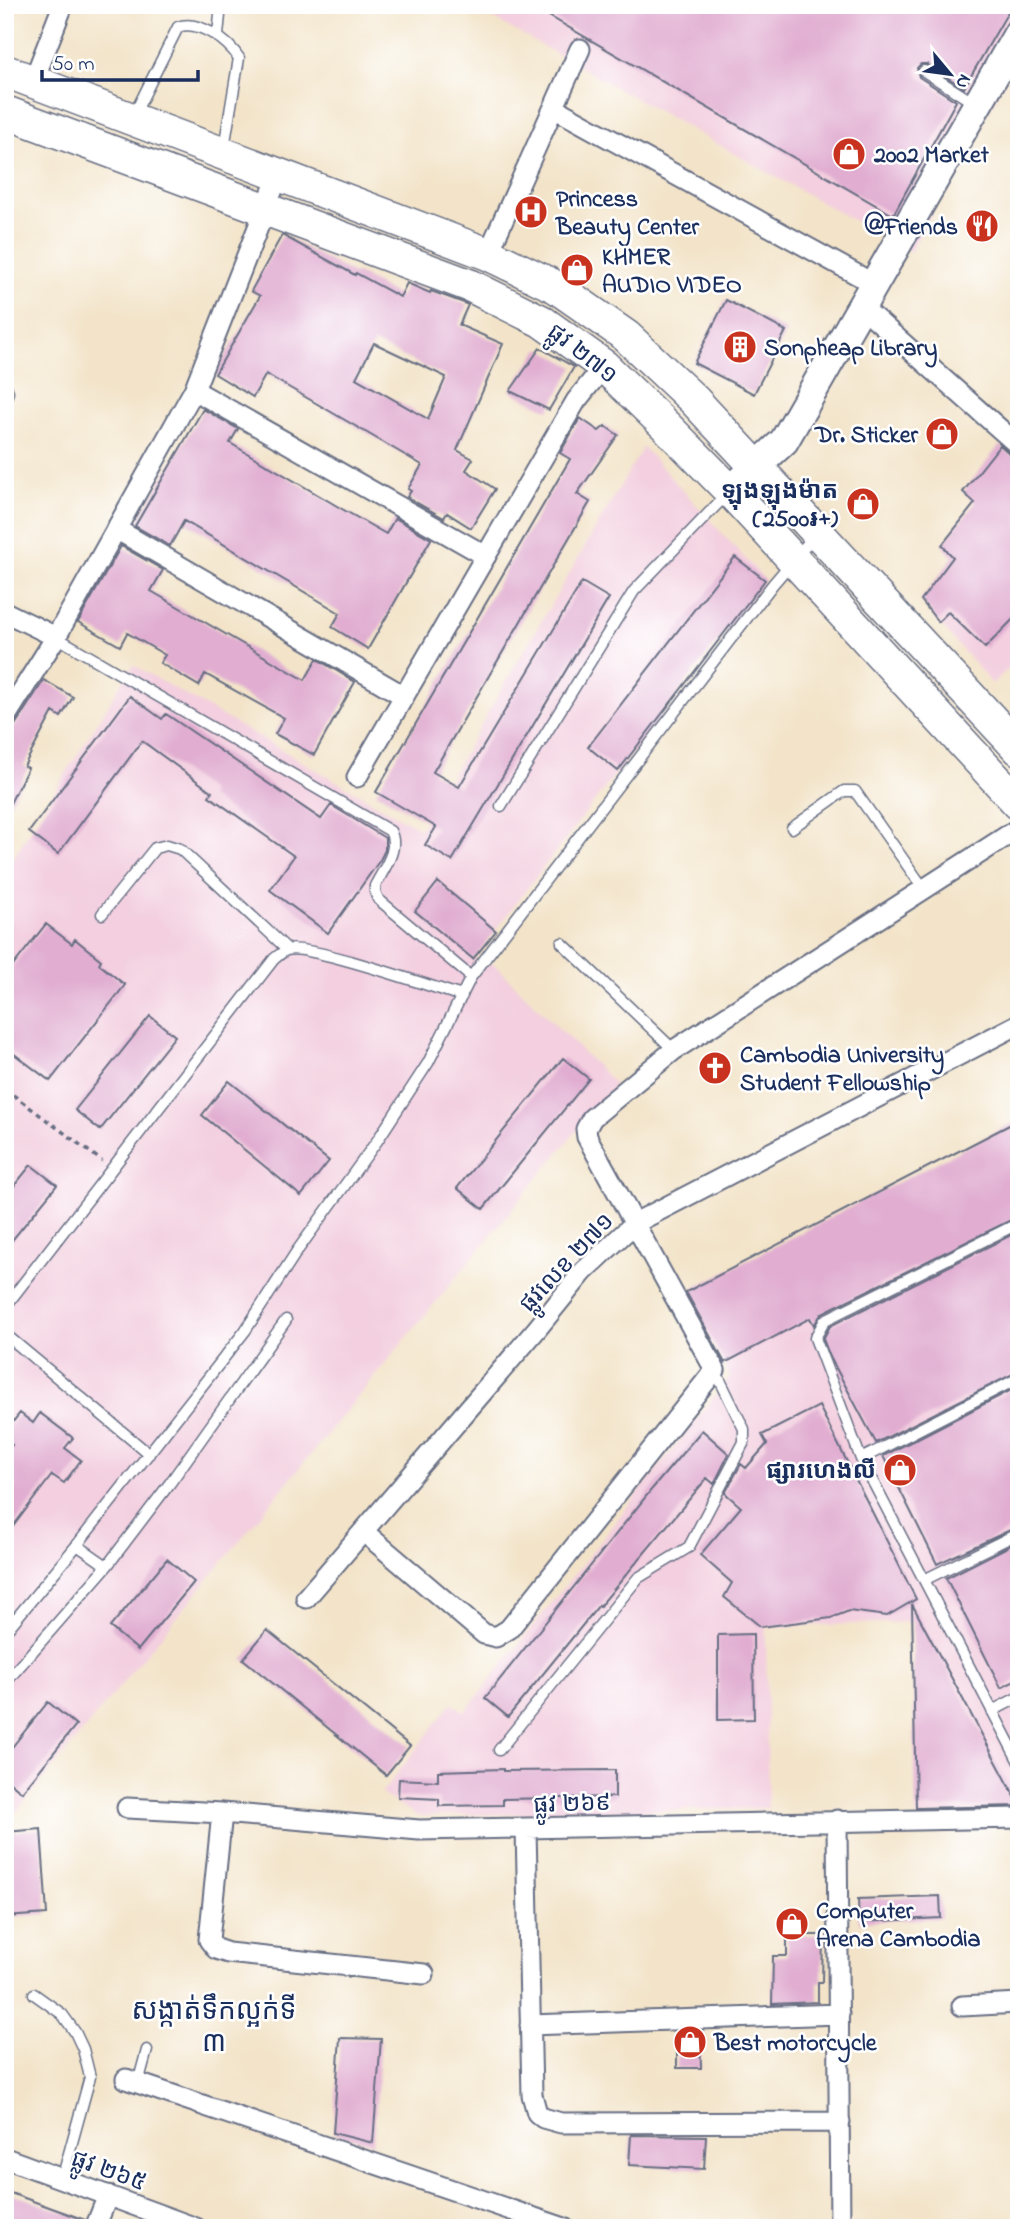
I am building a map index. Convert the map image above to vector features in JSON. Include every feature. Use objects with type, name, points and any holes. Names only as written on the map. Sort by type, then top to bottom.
[{"type":"main road","name":"ផ្លូវ ២៧១","points":[[19,76],[488,254],[556,287],[626,336],[694,400],[1019,749]]},
{"type":"main road","name":"ផ្លូវ ២៧១","points":[[5,112],[471,286],[541,321],[604,366],[730,491],[1019,804]]},
{"type":"street","points":[[19,76],[63,5]]},
{"type":"street","points":[[730,491],[784,441],[1019,32]]},
{"type":"street","points":[[488,254],[580,49]]},
{"type":"street","points":[[554,108],[868,295],[1019,446]]},
{"type":"street","points":[[5,718],[56,637],[194,390],[279,174]]},
{"type":"street","points":[[357,777],[576,401],[604,366]]},
{"type":"street","points":[[194,390],[486,556]]},
{"type":"street","points":[[116,529],[404,696]]},
{"type":"street","points":[[5,612],[56,637]]},
{"type":"street","points":[[364,1532],[484,1634],[496,1637],[509,1629],[715,1370],[587,1137],[586,1129],[592,1118],[674,1050],[1019,828]]},
{"type":"street","name":"ផ្លូវលេខ ២៧១","points":[[306,1598],[583,1272],[635,1223],[1019,1024]]},
{"type":"street","name":"ផ្លូវ ២៦៩","points":[[127,1808],[222,1813],[418,1830],[1019,1818]]},
{"type":"street","points":[[222,1813],[209,1940],[216,1949],[228,1953],[424,1974]]},
{"type":"street","points":[[837,1820],[840,2228]]},
{"type":"street","points":[[526,1829],[532,2095],[537,2113],[543,2118],[561,2123],[839,2122]]},
{"type":"street","points":[[962,2006],[1019,2003]]},
{"type":"street","points":[[530,2025],[839,2014]]},
{"type":"street","points":[[132,2081],[564,2228]]},
{"type":"street","name":"ផ្លូវ ២៦៥","points":[[5,2158],[196,2228]]},
{"type":"street","points":[[95,2228],[107,2195]]},
{"type":"lane","points":[[218,35],[221,5]]},
{"type":"lane","points":[[132,119],[178,27],[186,24],[218,35],[232,47],[239,58],[223,153]]},
{"type":"lane","points":[[924,71],[977,104]]},
{"type":"lane","points":[[5,383],[8,392],[5,401]]},
{"type":"lane","points":[[501,806],[634,592],[730,491]]},
{"type":"lane","points":[[5,1632],[245,1331],[297,1251],[377,1141],[428,1063],[471,977],[817,532]]},
{"type":"lane","points":[[56,637],[390,831],[394,840],[393,850],[375,886],[378,899],[471,977]]},
{"type":"lane","points":[[792,828],[844,791],[855,791],[923,889]]},
{"type":"lane","points":[[102,914],[155,848],[167,845],[180,849],[287,949],[307,951],[368,967],[462,996]]},
{"type":"lane","points":[[562,943],[674,1050]]},
{"type":"lane","points":[[5,1307],[274,959],[287,949]]},
{"type":"lane","points":[[1019,1223],[825,1320],[815,1338],[861,1459],[1019,1762]]},
{"type":"lane","points":[[5,1682],[107,1566],[170,1483],[286,1320]]},
{"type":"lane","points":[[5,1334],[149,1454]]},
{"type":"lane","points":[[499,1750],[638,1577],[689,1547],[744,1442],[744,1429],[715,1370]]},
{"type":"lane","points":[[861,1459],[1019,1378]]},
{"type":"lane","points":[[924,1580],[1019,1533]]},
{"type":"lane","points":[[77,1545],[107,1566]]},
{"type":"lane","points":[[992,1711],[1019,1697]]},
{"type":"lane","points":[[1006,1737],[1019,1732]]},
{"type":"lane","points":[[34,1994],[62,2014],[75,2032],[83,2049],[89,2077],[62,2179]]},
{"type":"lane","points":[[132,2081],[147,2050]]},
{"type":"path","points":[[5,1089],[112,1168]]},
{"type":"shaded area","name":"2002 Market","points":[[480,5],[1019,5],[1019,55],[910,252],[478,10]]},
{"type":"shaded area","points":[[643,447],[765,580],[473,959],[495,965],[615,1084],[5,1826],[5,871],[133,665],[420,829]]},
{"type":"shaded area","points":[[1019,535],[1019,659],[992,684],[938,622]]},
{"type":"shaded area","name":"ផ្សារហេងលី","points":[[1019,1120],[1019,1815],[916,1817],[912,1622],[766,1627],[768,1808],[418,1816],[381,1794],[452,1703],[465,1712],[730,1377],[685,1293]]},
{"type":"building","name":"2002 Market","points":[[530,5],[1012,5],[964,88],[927,64],[921,64],[917,68],[919,77],[956,101],[893,215]]},
{"type":"building","points":[[282,235],[400,297],[407,283],[468,305],[459,325],[503,344],[457,450],[473,459],[466,470],[495,489],[471,528],[447,513],[444,518],[407,497],[411,491],[408,489],[422,465],[266,374],[253,397],[215,374],[260,296],[251,291]],"holes":[[[374,343],[446,377],[428,419],[356,378]]]},
{"type":"building","name":"Sonpheap Library","points":[[726,300],[786,331],[754,394],[694,363]]},
{"type":"building","points":[[540,348],[574,367],[549,410],[510,391]]},
{"type":"building","points":[[203,409],[238,429],[230,443],[342,509],[386,534],[395,518],[431,539],[368,649],[332,627],[340,613],[184,521],[170,546],[135,526]]},
{"type":"building","points":[[580,418],[599,431],[605,426],[618,435],[577,494],[590,502],[433,772],[459,787],[582,582],[609,598],[452,861],[425,845],[436,827],[376,792],[570,459],[560,453]]},
{"type":"building","points":[[1000,445],[1019,458],[1019,613],[985,648],[948,612],[938,622],[921,600],[953,557],[942,545],[975,503],[963,492]]},
{"type":"building","points":[[121,546],[163,570],[151,591],[305,680],[317,659],[355,682],[314,755],[275,734],[284,718],[205,674],[199,686],[160,663],[165,655],[127,633],[120,646],[78,622]]},
{"type":"building","points":[[735,557],[765,580],[618,771],[588,747]]},
{"type":"building","points":[[44,680],[73,697],[61,717],[53,712],[24,766],[28,768],[5,813],[5,730],[15,725]]},
{"type":"building","points":[[130,696],[162,719],[166,714],[321,819],[331,805],[385,838],[385,850],[380,860],[328,933],[270,890],[294,856],[209,796],[212,792],[142,741],[58,854],[29,832]]},
{"type":"building","points":[[438,882],[496,931],[473,959],[415,911]]},
{"type":"building","points":[[46,924],[72,944],[75,939],[101,960],[99,964],[125,985],[50,1081],[5,1047],[5,976]]},
{"type":"building","points":[[150,1016],[175,1036],[100,1130],[75,1110]]},
{"type":"building","points":[[563,1058],[589,1079],[483,1209],[457,1188]]},
{"type":"building","points":[[229,1081],[329,1161],[301,1196],[202,1115]]},
{"type":"building","points":[[1019,1120],[1019,1216],[822,1313],[814,1325],[810,1318],[725,1363],[686,1292]]},
{"type":"building","points":[[31,1165],[57,1185],[5,1249],[5,1197]]},
{"type":"building","points":[[1019,1231],[1019,1371],[876,1443],[830,1357],[823,1339],[830,1326]]},
{"type":"building","points":[[1019,1386],[1019,1526],[937,1564],[883,1456]]},
{"type":"building","points":[[819,1406],[916,1599],[887,1616],[849,1611],[831,1618],[761,1627],[724,1597],[732,1583],[700,1555],[741,1507],[725,1493],[741,1464],[746,1468],[767,1444],[762,1435]]},
{"type":"building","points":[[20,1413],[33,1423],[40,1413],[73,1438],[65,1448],[81,1460],[64,1483],[52,1475],[5,1537],[5,1454],[12,1445],[5,1439],[5,1432]]},
{"type":"building","points":[[702,1430],[729,1454],[714,1484],[707,1478],[508,1717],[485,1698]]},
{"type":"building","points":[[1019,1541],[1019,1679],[1001,1688],[946,1578]]},
{"type":"building","points":[[167,1559],[194,1582],[138,1650],[110,1627]]},
{"type":"building","points":[[912,1604],[1019,1804],[1019,1806],[916,1808]]},
{"type":"building","points":[[267,1630],[410,1746],[386,1775],[243,1659]]},
{"type":"building","points":[[753,1634],[754,1719],[718,1720],[718,1635]]},
{"type":"building","points":[[48,1702],[76,1725],[22,1792],[5,1778],[5,1756]]},
{"type":"building","points":[[615,1770],[615,1797],[503,1799],[503,1805],[439,1806],[439,1799],[398,1797],[399,1779],[438,1781],[438,1771]]},
{"type":"building","points":[[41,1829],[47,1914],[5,1917],[5,1832]]},
{"type":"building","points":[[940,1896],[941,1918],[859,1922],[858,1899]]},
{"type":"building","points":[[787,1935],[823,1935],[822,1982],[818,1982],[818,2002],[772,2004],[773,1956],[787,1956]]},
{"type":"building","points":[[700,2031],[701,2068],[677,2068],[677,2032]]},
{"type":"building","points":[[340,2038],[381,2039],[373,2143],[333,2133]]},
{"type":"building","points":[[631,2135],[706,2136],[704,2169],[629,2165]]},
{"type":"building","points":[[5,2191],[85,2220],[83,2228],[5,2228]]},
{"type":"place","name":"2002 Market","points":[[849,154]]},
{"type":"place","name":"Princess Beauty Center","points":[[531,212]]},
{"type":"place","name":"@Friends","points":[[982,226]]},
{"type":"place","name":"KHMER AUDIO VIDEO","points":[[577,270]]},
{"type":"place","name":"Sonpheap Library","points":[[740,347]]},
{"type":"place","name":"Dr. Sticker","points":[[942,434]]},
{"type":"place","name":"ឡុងឡុងម៉ាត (2500៛+)","points":[[863,504]]},
{"type":"place","name":"Cambodia University Student Fellowship","points":[[715,1068]]},
{"type":"place","name":"ផ្សារហេងលី","points":[[900,1470]]},
{"type":"place","name":"Computer Arena Cambodia","points":[[792,1924]]},
{"type":"place","name":"Best motorcycle","points":[[690,2042]]},
{"type":"district","name":"សង្កាត់ទឹកល្អក់ទី ៣","points":[[214,2025]]}]
